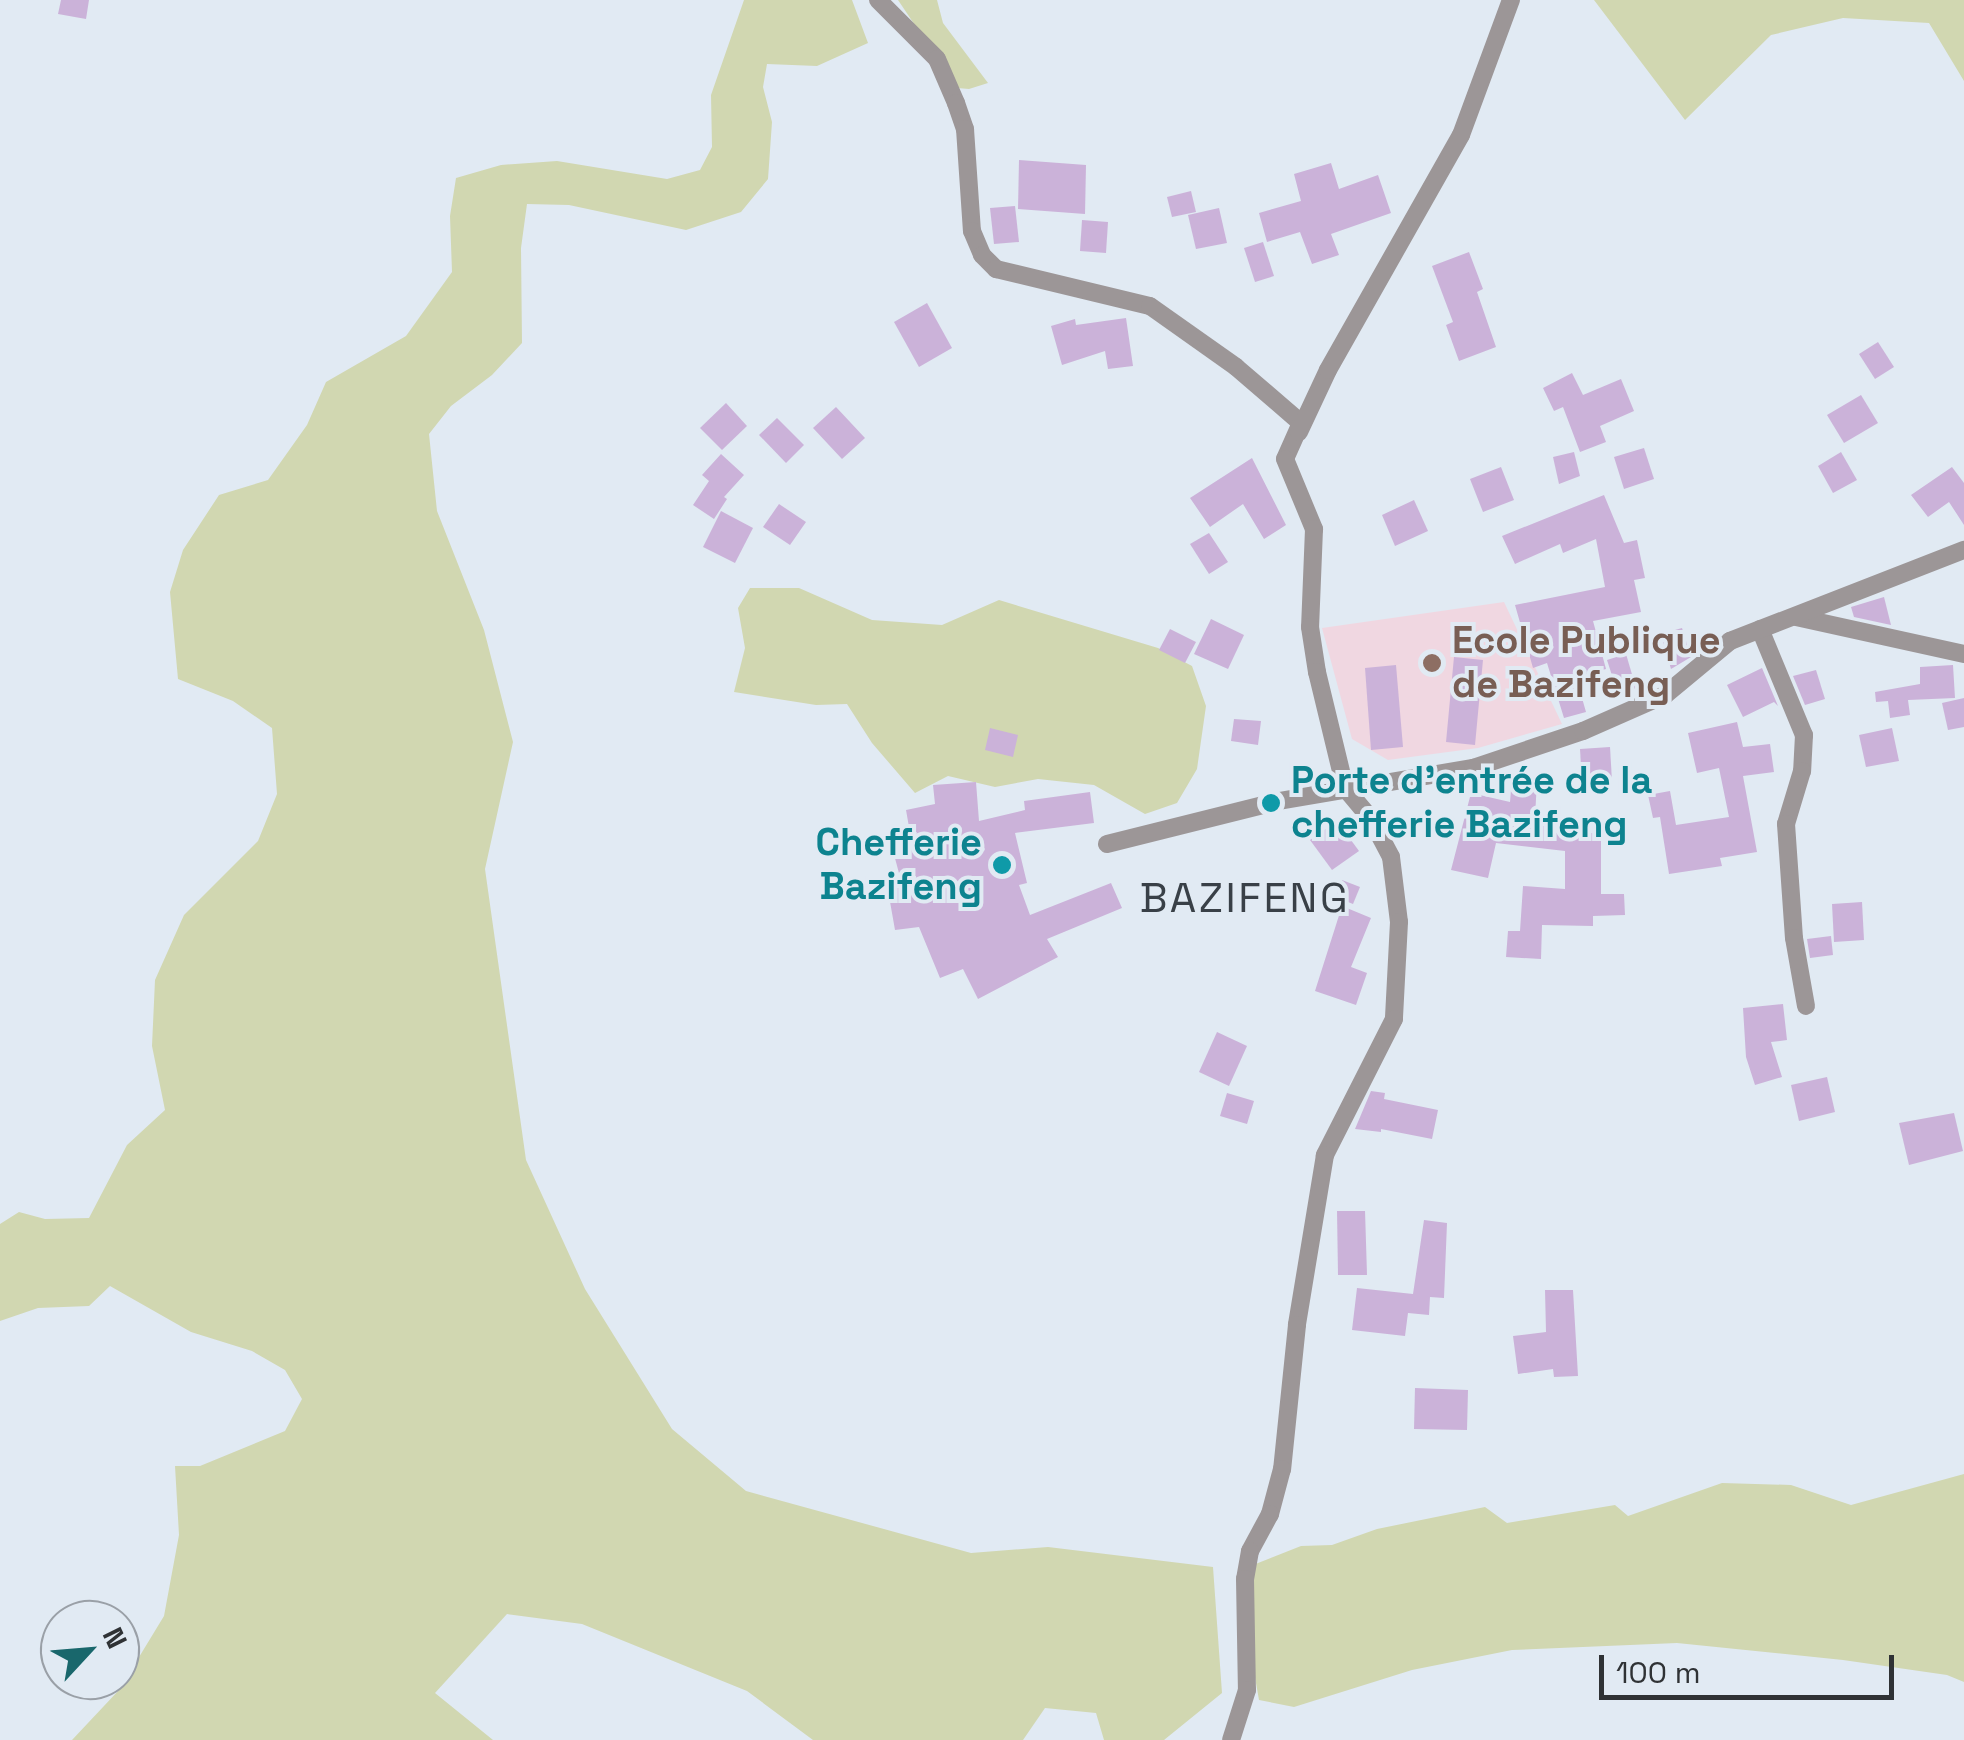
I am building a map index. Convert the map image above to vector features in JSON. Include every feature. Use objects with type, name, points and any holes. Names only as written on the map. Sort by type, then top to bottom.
[{"type":"street","points":[[878,0],[937,59],[956,103],[965,129],[972,232],[982,255],[996,269],[1121,297],[1175,320],[1301,423],[1285,459],[1314,529],[1310,627],[1344,788],[1372,819],[1391,858],[1399,922],[1399,981],[1394,1020],[1325,1155],[1297,1325],[1282,1469],[1270,1514],[1250,1551],[1245,1579],[1246,1690],[1231,1740]]},
{"type":"street","points":[[1285,459],[1328,370],[1461,135],[1512,0]]},
{"type":"street","points":[[1107,844],[1271,803],[1472,768],[1583,731],[1665,695],[1730,641],[1964,550]]},
{"type":"street","points":[[1795,618],[1964,654]]},
{"type":"street","points":[[1760,628],[1804,735],[1802,771],[1786,824],[1794,938],[1806,1006]]},
{"type":"shaded area","name":"Ecole Publique de Bazifeng","points":[[1504,602],[1562,724],[1478,748],[1388,760],[1352,739],[1322,628]]},
{"type":"green space","points":[[744,0],[852,0],[868,43],[817,66],[767,64],[763,87],[772,122],[768,179],[741,212],[686,230],[569,205],[527,204],[521,248],[522,343],[492,375],[451,406],[429,434],[437,511],[484,630],[513,742],[485,869],[526,1160],[585,1289],[672,1429],[746,1491],[971,1553],[1048,1547],[1213,1567],[1222,1693],[1164,1740],[1104,1740],[1096,1713],[1045,1708],[1023,1740],[813,1740],[747,1691],[582,1624],[507,1614],[435,1693],[493,1740],[72,1740],[110,1700],[140,1700],[140,1655],[164,1616],[179,1535],[175,1466],[200,1466],[285,1431],[302,1399],[285,1370],[252,1351],[191,1332],[110,1286],[89,1306],[38,1308],[0,1321],[0,1224],[19,1212],[45,1219],[89,1218],[127,1145],[165,1110],[152,1046],[155,980],[184,915],[258,841],[277,794],[272,728],[233,701],[178,679],[170,592],[183,550],[219,495],[268,480],[307,425],[326,382],[406,336],[452,272],[450,216],[456,178],[501,165],[557,161],[667,179],[700,170],[712,147],[711,95]]},
{"type":"green space","points":[[898,0],[937,0],[943,23],[988,83],[969,89],[946,87],[933,52]]},
{"type":"green space","points":[[1594,0],[1964,0],[1964,81],[1929,23],[1843,18],[1771,35],[1685,120]]},
{"type":"green space","points":[[750,588],[799,588],[872,620],[942,625],[999,600],[1158,648],[1192,666],[1206,706],[1197,769],[1177,803],[1145,814],[1094,785],[1038,779],[995,787],[948,776],[915,793],[872,743],[847,704],[816,705],[734,692],[745,648],[738,608]]},
{"type":"green space","points":[[1964,1474],[1964,1682],[1947,1675],[1843,1660],[1677,1643],[1512,1650],[1412,1670],[1294,1707],[1259,1700],[1253,1666],[1253,1565],[1301,1546],[1332,1545],[1377,1529],[1485,1507],[1507,1523],[1615,1505],[1628,1516],[1722,1483],[1791,1485],[1851,1505]]},
{"type":"building","points":[[61,0],[89,0],[86,19],[58,14]]},
{"type":"building","points":[[1019,160],[1086,165],[1085,214],[1018,209]]},
{"type":"building","points":[[1331,163],[1339,189],[1378,175],[1391,213],[1331,234],[1339,255],[1312,264],[1300,232],[1267,242],[1259,213],[1301,201],[1294,174]]},
{"type":"building","points":[[1191,191],[1196,212],[1172,217],[1167,197]]},
{"type":"building","points":[[1015,206],[1019,242],[994,244],[990,208]]},
{"type":"building","points":[[1219,208],[1227,243],[1196,249],[1188,215]]},
{"type":"building","points":[[1082,220],[1108,222],[1106,253],[1080,251]]},
{"type":"building","points":[[1263,242],[1274,276],[1255,282],[1244,248]]},
{"type":"building","points":[[1469,252],[1483,289],[1477,292],[1496,347],[1459,361],[1446,325],[1453,322],[1432,266]]},
{"type":"building","points":[[927,303],[952,348],[919,367],[894,322]]},
{"type":"building","points":[[1126,318],[1133,366],[1108,369],[1105,351],[1062,365],[1051,326],[1075,319],[1076,325]]},
{"type":"building","points":[[1878,342],[1894,367],[1875,379],[1859,354]]},
{"type":"building","points":[[1572,373],[1583,395],[1621,379],[1634,411],[1600,426],[1606,442],[1580,452],[1563,407],[1554,411],[1543,388]]},
{"type":"building","points":[[1861,395],[1878,423],[1844,443],[1827,415]]},
{"type":"building","points":[[726,403],[747,426],[722,450],[700,428]]},
{"type":"building","points":[[836,407],[865,438],[842,459],[813,428]]},
{"type":"building","points":[[777,418],[804,445],[786,463],[759,435]]},
{"type":"building","points":[[1644,448],[1654,479],[1624,489],[1614,457]]},
{"type":"building","points":[[1574,452],[1580,476],[1559,484],[1553,457]]},
{"type":"building","points":[[1841,452],[1857,480],[1833,493],[1818,466]]},
{"type":"building","points":[[721,454],[744,475],[724,497],[727,499],[714,519],[693,505],[709,481],[702,475]]},
{"type":"building","points":[[1252,458],[1286,525],[1264,539],[1243,504],[1210,527],[1190,498]]},
{"type":"building","points":[[1501,467],[1514,500],[1483,512],[1470,479]]},
{"type":"building","points":[[1952,467],[1964,483],[1964,525],[1949,502],[1928,517],[1911,495]]},
{"type":"building","points":[[1604,495],[1624,543],[1637,540],[1645,578],[1634,580],[1641,612],[1593,621],[1606,669],[1576,677],[1586,712],[1564,718],[1547,663],[1533,668],[1515,605],[1605,587],[1596,539],[1563,553],[1560,544],[1515,564],[1502,536]]},
{"type":"building","points":[[1414,500],[1428,531],[1395,546],[1382,515]]},
{"type":"building","points":[[779,504],[806,522],[790,545],[763,527]]},
{"type":"building","points":[[721,511],[753,528],[735,563],[703,547]]},
{"type":"building","points":[[1209,533],[1228,562],[1209,574],[1190,544]]},
{"type":"building","points":[[1884,597],[1891,625],[1854,617],[1851,607]]},
{"type":"building","points":[[1211,619],[1244,635],[1228,669],[1194,654]]},
{"type":"building","points":[[1682,628],[1691,657],[1671,669],[1661,634]]},
{"type":"building","points":[[1170,629],[1196,642],[1185,663],[1159,650]]},
{"type":"building","points":[[1626,654],[1636,688],[1618,694],[1607,660]]},
{"type":"building","points":[[1454,657],[1483,660],[1475,745],[1446,742]]},
{"type":"building","points":[[1396,665],[1403,747],[1371,750],[1365,668]]},
{"type":"building","points":[[1953,665],[1955,698],[1908,700],[1910,715],[1890,718],[1888,701],[1876,702],[1875,692],[1920,684],[1920,667]]},
{"type":"building","points":[[1762,668],[1778,706],[1774,702],[1743,717],[1727,685]]},
{"type":"building","points":[[1816,670],[1825,699],[1805,705],[1793,676]]},
{"type":"building","points":[[1964,698],[1964,727],[1948,730],[1942,703]]},
{"type":"building","points":[[1234,719],[1261,721],[1258,745],[1231,741]]},
{"type":"building","points":[[1737,722],[1743,747],[1770,744],[1774,772],[1743,776],[1757,852],[1720,858],[1722,866],[1669,874],[1660,817],[1653,818],[1648,795],[1670,791],[1676,825],[1729,817],[1719,768],[1697,773],[1688,733]]},
{"type":"building","points":[[990,728],[1018,735],[1013,757],[985,750]]},
{"type":"building","points":[[1892,728],[1899,761],[1866,767],[1859,735]]},
{"type":"building","points":[[1610,747],[1612,781],[1582,783],[1580,749]]},
{"type":"building","points":[[1512,778],[1537,780],[1535,818],[1558,820],[1556,833],[1601,833],[1601,894],[1624,894],[1625,915],[1593,916],[1593,926],[1542,925],[1541,959],[1506,957],[1508,931],[1520,931],[1523,886],[1565,889],[1565,851],[1496,843],[1488,878],[1451,870],[1471,793],[1510,802]]},
{"type":"building","points":[[976,782],[979,821],[1025,810],[1024,801],[1090,792],[1094,823],[1015,833],[1027,883],[1019,885],[1030,915],[1111,883],[1122,908],[1047,939],[1058,957],[978,999],[963,969],[940,978],[919,927],[895,930],[886,879],[900,877],[888,832],[909,827],[906,810],[935,804],[933,785]]},
{"type":"building","points":[[1337,821],[1359,851],[1332,870],[1310,840]]},
{"type":"building","points":[[1342,880],[1360,887],[1353,904],[1336,897]]},
{"type":"building","points":[[1862,902],[1864,940],[1834,942],[1832,904]]},
{"type":"building","points":[[1342,906],[1371,918],[1351,967],[1367,973],[1356,1005],[1315,991]]},
{"type":"building","points":[[1831,936],[1833,955],[1810,958],[1807,939]]},
{"type":"building","points":[[1783,1004],[1787,1040],[1771,1042],[1782,1077],[1755,1085],[1746,1057],[1743,1008]]},
{"type":"building","points":[[1217,1032],[1247,1046],[1229,1086],[1199,1072]]},
{"type":"building","points":[[1827,1077],[1835,1112],[1799,1121],[1791,1085]]},
{"type":"building","points":[[1371,1091],[1385,1093],[1384,1099],[1438,1110],[1432,1139],[1381,1129],[1355,1129]]},
{"type":"building","points":[[1227,1093],[1254,1101],[1247,1124],[1220,1116]]},
{"type":"building","points":[[1954,1113],[1963,1151],[1909,1165],[1899,1123]]},
{"type":"building","points":[[1337,1211],[1365,1211],[1367,1275],[1338,1275]]},
{"type":"building","points":[[1424,1220],[1447,1223],[1444,1298],[1430,1297],[1429,1315],[1408,1313],[1405,1336],[1352,1330],[1357,1288],[1413,1294]]},
{"type":"building","points":[[1545,1290],[1573,1290],[1578,1376],[1554,1377],[1553,1369],[1518,1374],[1513,1336],[1546,1332]]},
{"type":"building","points":[[1415,1388],[1468,1390],[1467,1430],[1414,1429]]},
{"type":"place","name":"Ecole Publique de Bazifeng","points":[[1432,663]]},
{"type":"place","name":"Porte d'entrée de la chefferie Bazifeng","points":[[1271,803]]},
{"type":"place","name":"Chefferie Bazifeng","points":[[1002,865]]},
{"type":"district","name":"BAZIFENG","points":[[1245,898]]}]
